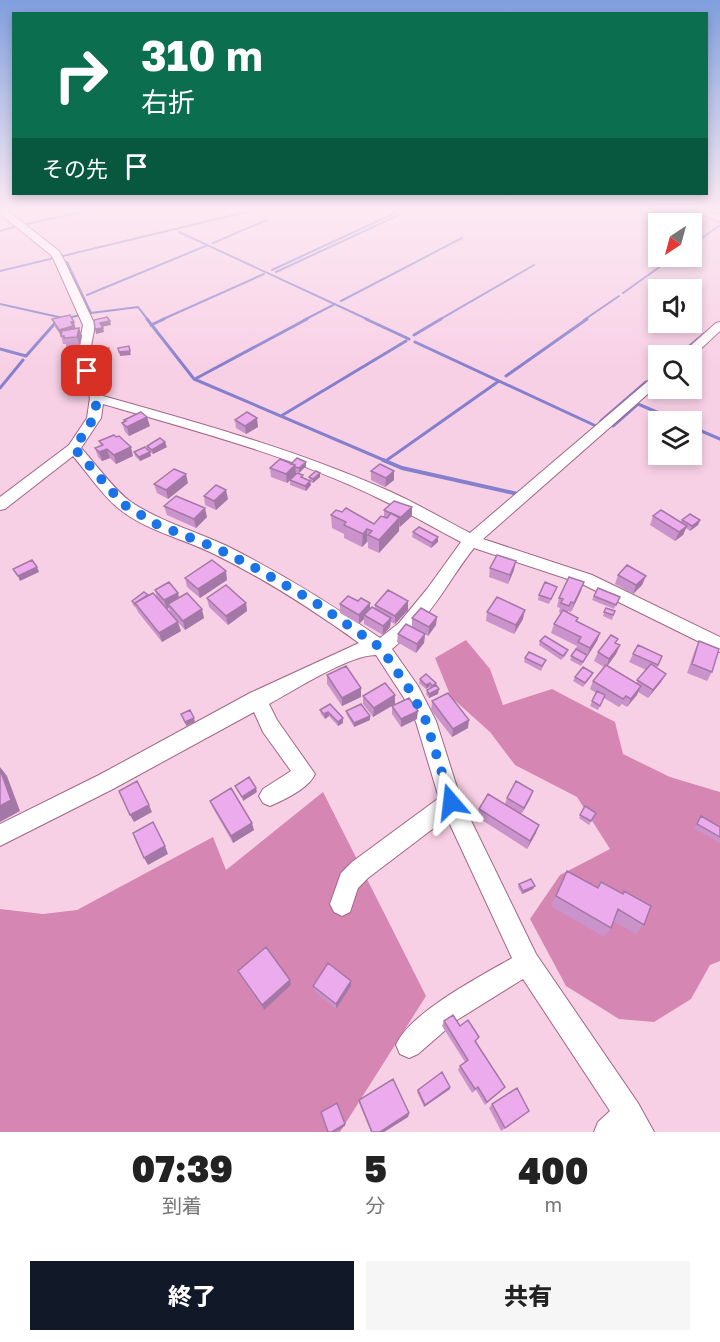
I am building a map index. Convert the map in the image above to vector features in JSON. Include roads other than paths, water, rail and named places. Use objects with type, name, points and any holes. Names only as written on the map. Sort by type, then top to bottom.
[{"type":"street","points":[[0,505],[74,448],[94,418],[97,398],[83,357],[89,325],[59,260]]},
{"type":"street","points":[[697,345],[720,325]]},
{"type":"street","points":[[0,835],[117,777],[257,699],[365,648],[381,648],[405,628],[471,541],[648,388]]},
{"type":"street","points":[[97,398],[225,435],[315,466],[385,495],[471,541],[586,579],[720,645]]},
{"type":"street","points":[[74,448],[123,504],[156,524],[216,548],[262,572],[313,601],[381,648],[411,692],[426,721],[451,802],[527,963],[634,1123],[608,1132]]},
{"type":"street","points":[[257,699],[270,726],[305,774],[270,796]]},
{"type":"street","points":[[342,904],[349,881],[360,870],[451,802]]},
{"type":"street","points":[[409,1046],[448,1011],[527,963]]},
{"type":"waterway","points":[[0,271],[47,260]]},
{"type":"waterway","points":[[87,295],[172,260]]},
{"type":"waterway","points":[[239,260],[335,304]]},
{"type":"waterway","points":[[272,270],[294,260]]},
{"type":"waterway","points":[[276,272],[302,260]]},
{"type":"waterway","points":[[341,301],[420,260]]},
{"type":"waterway","points":[[67,262],[91,313],[138,307],[148,320]]},
{"type":"waterway","points":[[439,320],[534,265]]},
{"type":"waterway","points":[[623,293],[660,267]]},
{"type":"waterway","points":[[161,320],[264,274]]},
{"type":"waterway","points":[[584,320],[619,296]]},
{"type":"waterway","points":[[0,304],[63,318]]},
{"type":"waterway","points":[[304,320],[335,304]]},
{"type":"waterway","points":[[335,304],[369,320]]},
{"type":"waterway","points":[[67,318],[81,315]]},
{"type":"waterway","points":[[147,319],[152,325]]},
{"type":"waterway","points":[[152,325],[164,319]]},
{"type":"waterway","points":[[195,379],[307,319]]},
{"type":"waterway","points":[[366,319],[409,339]]},
{"type":"waterway","points":[[414,335],[441,319]]},
{"type":"waterway","points":[[506,376],[587,319]]},
{"type":"waterway","points":[[0,349],[26,356],[57,321]]},
{"type":"waterway","points":[[152,325],[194,379],[386,461]]},
{"type":"waterway","points":[[691,345],[704,334]]},
{"type":"waterway","points":[[281,416],[406,341]]},
{"type":"waterway","points":[[415,342],[596,426],[594,428]]},
{"type":"waterway","points":[[0,388],[23,360]]},
{"type":"waterway","points":[[387,460],[499,381]]},
{"type":"waterway","points":[[601,421],[646,382]]},
{"type":"waterway","points":[[613,426],[638,404],[654,411]]},
{"type":"waterway","points":[[702,431],[720,439]]},
{"type":"waterway","points":[[383,460],[402,468],[518,494]]}]
